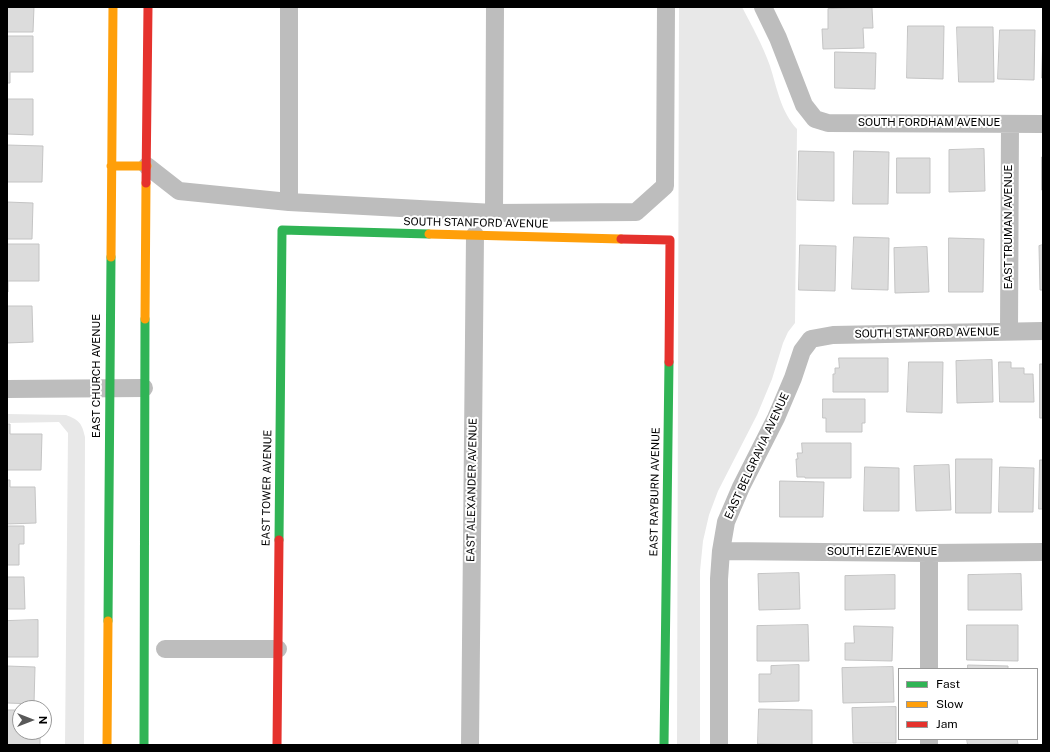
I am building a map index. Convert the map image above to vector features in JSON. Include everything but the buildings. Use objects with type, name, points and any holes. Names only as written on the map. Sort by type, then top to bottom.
[{"type":"street","name":"EAST CHURCH AVENUE","points":[[107,745],[113,7]]},
{"type":"street","points":[[144,745],[144,388],[148,7]]},
{"type":"street","points":[[289,7],[289,202]]},
{"type":"street","points":[[494,213],[496,7]]},
{"type":"street","points":[[111,166],[147,166],[179,191],[289,202],[494,213],[636,212],[665,186],[666,7]]},
{"type":"street","name":"SOUTH FORDHAM AVENUE","points":[[763,7],[778,38],[804,105],[815,119],[828,123],[1043,124]]},
{"type":"street","name":"EAST TRUMAN AVENUE","points":[[1009,331],[1010,124]]},
{"type":"street","name":"SOUTH STANFORD AVENUE","points":[[282,230],[670,240]]},
{"type":"street","name":"EAST TOWER AVENUE","points":[[277,745],[282,230]]},
{"type":"street","name":"EAST ALEXANDER AVENUE","points":[[470,745],[475,235]]},
{"type":"street","name":"EAST RAYBURN AVENUE","points":[[664,745],[670,240]]},
{"type":"street","name":"SOUTH STANFORD AVENUE","points":[[811,339],[833,335],[1043,331]]},
{"type":"street","name":"EAST BELGRAVIA AVENUE","points":[[719,745],[721,551],[726,522],[741,488],[776,418],[793,378],[802,351],[811,339]]},
{"type":"street","points":[[7,389],[144,388]]},
{"type":"street","name":"SOUTH EZIE AVENUE","points":[[721,551],[929,553],[1043,552]]},
{"type":"street","points":[[929,553],[929,668]]},
{"type":"street","points":[[165,649],[278,649]]},
{"type":"shaded area","points":[[679,7],[742,7],[770,66],[783,107],[797,129],[795,323],[788,332],[783,343],[772,379],[757,415],[718,491],[709,515],[703,541],[700,571],[700,745],[677,745]]},
{"type":"shaded area","points":[[7,414],[66,415],[74,419],[83,428],[85,437],[84,745],[65,745],[68,433],[59,422],[7,423]]},
{"type":"traffic: fast","points":[[279,540],[282,230],[429,234]]},
{"type":"traffic: fast","points":[[108,621],[111,257]]},
{"type":"traffic: fast","points":[[144,745],[145,319]]},
{"type":"traffic: fast","points":[[664,745],[669,362]]},
{"type":"traffic: slow","points":[[111,257],[113,7]]},
{"type":"traffic: slow","points":[[111,166],[147,166]]},
{"type":"traffic: slow","points":[[145,319],[146,183]]},
{"type":"traffic: slow","points":[[429,234],[621,239]]},
{"type":"traffic: slow","points":[[107,745],[108,621]]},
{"type":"traffic: jam","points":[[146,183],[148,7]]},
{"type":"traffic: jam","points":[[621,239],[670,240],[669,362]]},
{"type":"traffic: jam","points":[[277,745],[279,540]]}]
